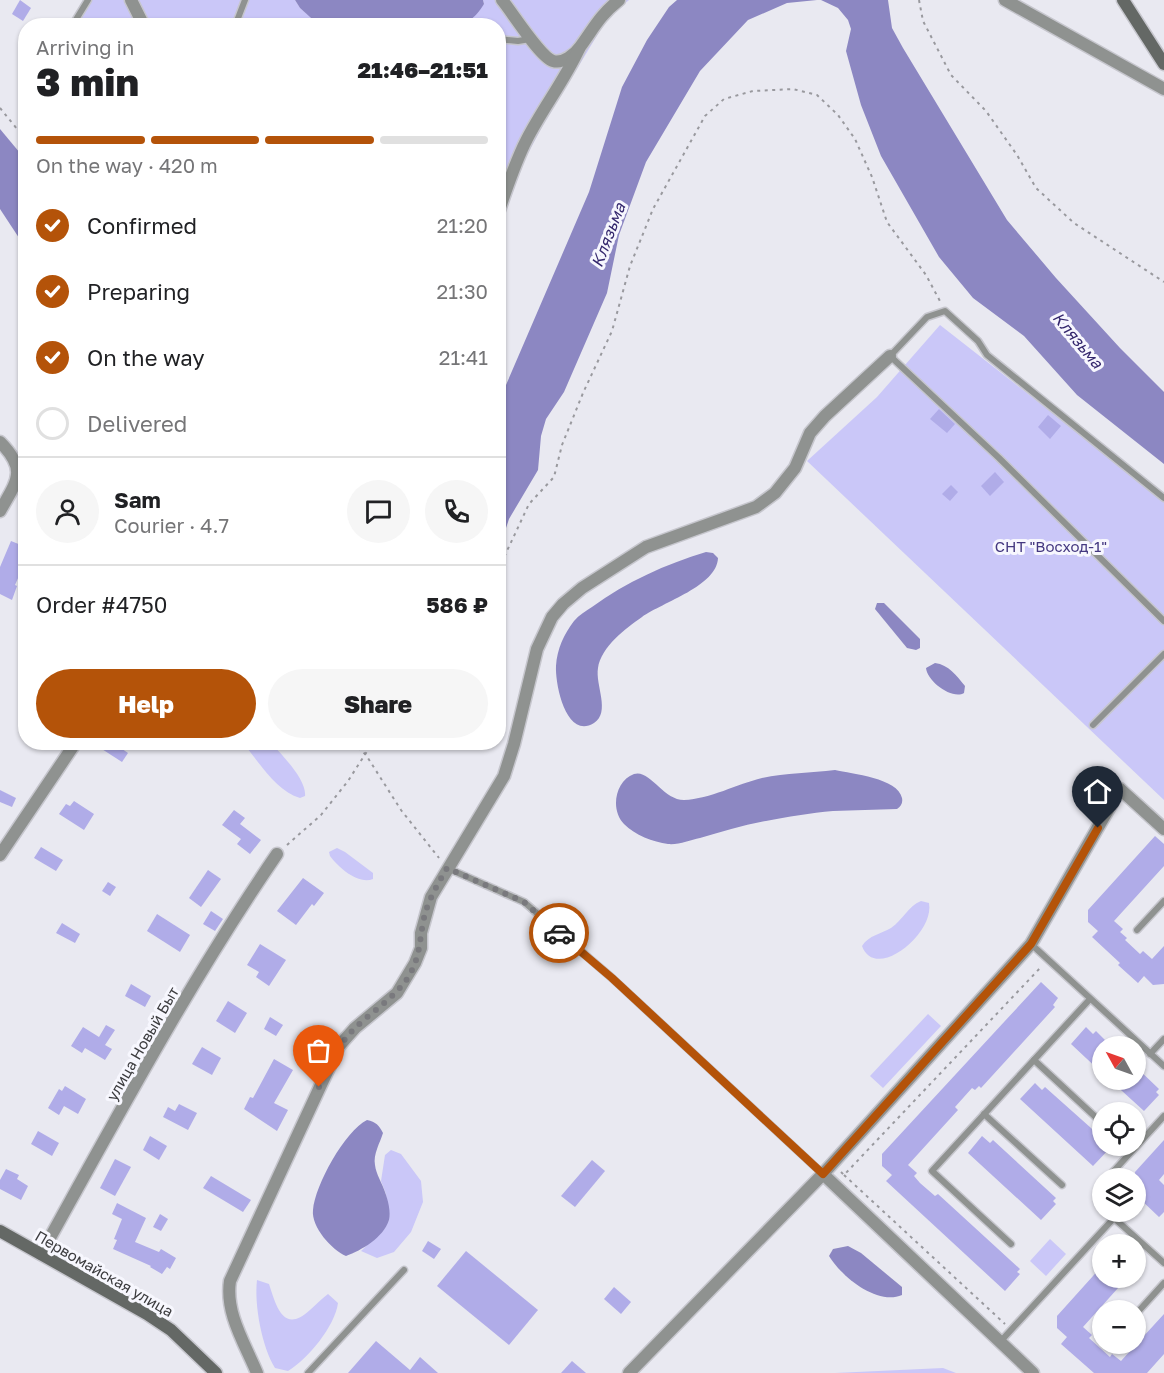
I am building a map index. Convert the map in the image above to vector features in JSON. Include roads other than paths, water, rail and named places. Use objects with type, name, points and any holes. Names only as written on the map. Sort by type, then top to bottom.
[{"type":"main road","points":[[1123,0],[1164,64]]},
{"type":"main road","name":"Первомайская улица","points":[[0,1231],[147,1314],[171,1330],[216,1373]]},
{"type":"street","points":[[131,0],[140,18]]},
{"type":"street","points":[[502,0],[542,53],[553,61],[565,60],[579,49]]},
{"type":"street","points":[[506,190],[516,161],[567,75],[579,49],[596,21],[619,0]]},
{"type":"street","points":[[1005,0],[1164,89]]},
{"type":"street","points":[[257,1373],[230,1307],[228,1293],[230,1281],[339,1046],[355,1028],[397,993],[408,977],[421,948],[425,915],[431,897],[504,776],[537,649],[552,617],[582,588],[646,547],[756,507],[775,493],[795,468],[810,433],[825,416],[890,356]]},
{"type":"street","points":[[0,442],[11,453],[17,466],[17,480],[4,494],[0,511]]},
{"type":"street","points":[[0,855],[71,750]]},
{"type":"street","points":[[629,1373],[833,1164],[1031,944],[1120,789],[1164,829]]},
{"type":"street","name":"улица Новый Быт","points":[[41,1254],[156,1050],[240,908],[277,854]]},
{"type":"street","points":[[823,1174],[1033,1373]]},
{"type":"lane","points":[[77,18],[88,0]]},
{"type":"lane","points":[[238,18],[245,0]]},
{"type":"lane","points":[[506,40],[531,39]]},
{"type":"lane","points":[[1164,498],[987,355],[978,341],[945,311],[927,317],[890,356],[999,458],[1164,621]]},
{"type":"lane","points":[[1093,725],[1164,654]]},
{"type":"lane","points":[[447,868],[524,902],[612,978],[823,1174]]},
{"type":"lane","points":[[1137,930],[1164,901]]},
{"type":"lane","points":[[1031,944],[1164,1066]]},
{"type":"lane","points":[[1011,1244],[932,1171],[1090,999]]},
{"type":"lane","points":[[1150,1054],[1164,1039]]},
{"type":"lane","points":[[1034,1060],[1092,1114]]},
{"type":"lane","points":[[984,1114],[1062,1185]]},
{"type":"lane","points":[[1116,1168],[1164,1116]]},
{"type":"lane","points":[[1000,1343],[1114,1218],[1164,1263]]},
{"type":"lane","points":[[308,1373],[404,1270]]},
{"type":"lane","points":[[1146,1303],[1164,1283]]},
{"type":"water","points":[[295,0],[483,0],[484,4],[473,18],[311,18]]},
{"type":"water","name":"Клязьма","points":[[677,0],[817,0],[787,3],[748,20],[700,71],[646,162],[619,235],[607,293],[564,392],[546,419],[541,436],[538,470],[506,528],[506,385],[589,192],[622,87],[647,40],[669,7]]},
{"type":"water","name":"Клязьма","points":[[821,0],[888,0],[892,28],[1007,220],[1056,278],[1164,392],[1164,464],[1077,395],[1024,336],[973,298],[939,257],[881,156],[861,105],[846,51],[851,29],[848,20],[838,8]]},
{"type":"water","points":[[0,129],[18,151],[18,236],[0,209]]},
{"type":"water","points":[[706,552],[713,553],[718,558],[709,577],[688,592],[642,617],[622,632],[609,646],[598,668],[602,705],[599,718],[594,723],[584,726],[576,724],[564,708],[556,674],[562,642],[574,621],[632,582],[661,568]]},
{"type":"water","points":[[877,603],[884,603],[920,639],[920,648],[916,650],[907,648],[875,609]]},
{"type":"water","points":[[935,663],[948,668],[955,674],[965,686],[964,693],[947,692],[935,683],[926,668]]},
{"type":"water","points":[[835,770],[884,781],[899,791],[902,798],[901,804],[897,809],[833,811],[782,818],[672,844],[650,840],[639,835],[624,824],[617,811],[619,789],[622,783],[634,774],[646,776],[676,799],[684,800],[704,797],[762,778]]},
{"type":"water","points":[[367,1120],[377,1124],[383,1133],[375,1161],[390,1217],[377,1238],[346,1256],[335,1249],[324,1237],[315,1224],[313,1210],[319,1187],[332,1160],[350,1135]]},
{"type":"water","points":[[848,1246],[861,1253],[902,1287],[902,1295],[892,1297],[871,1293],[842,1272],[829,1256],[833,1249]]},
{"type":"park label","name":"СНТ \"Восход-1\"","points":[[1051,547]]}]
